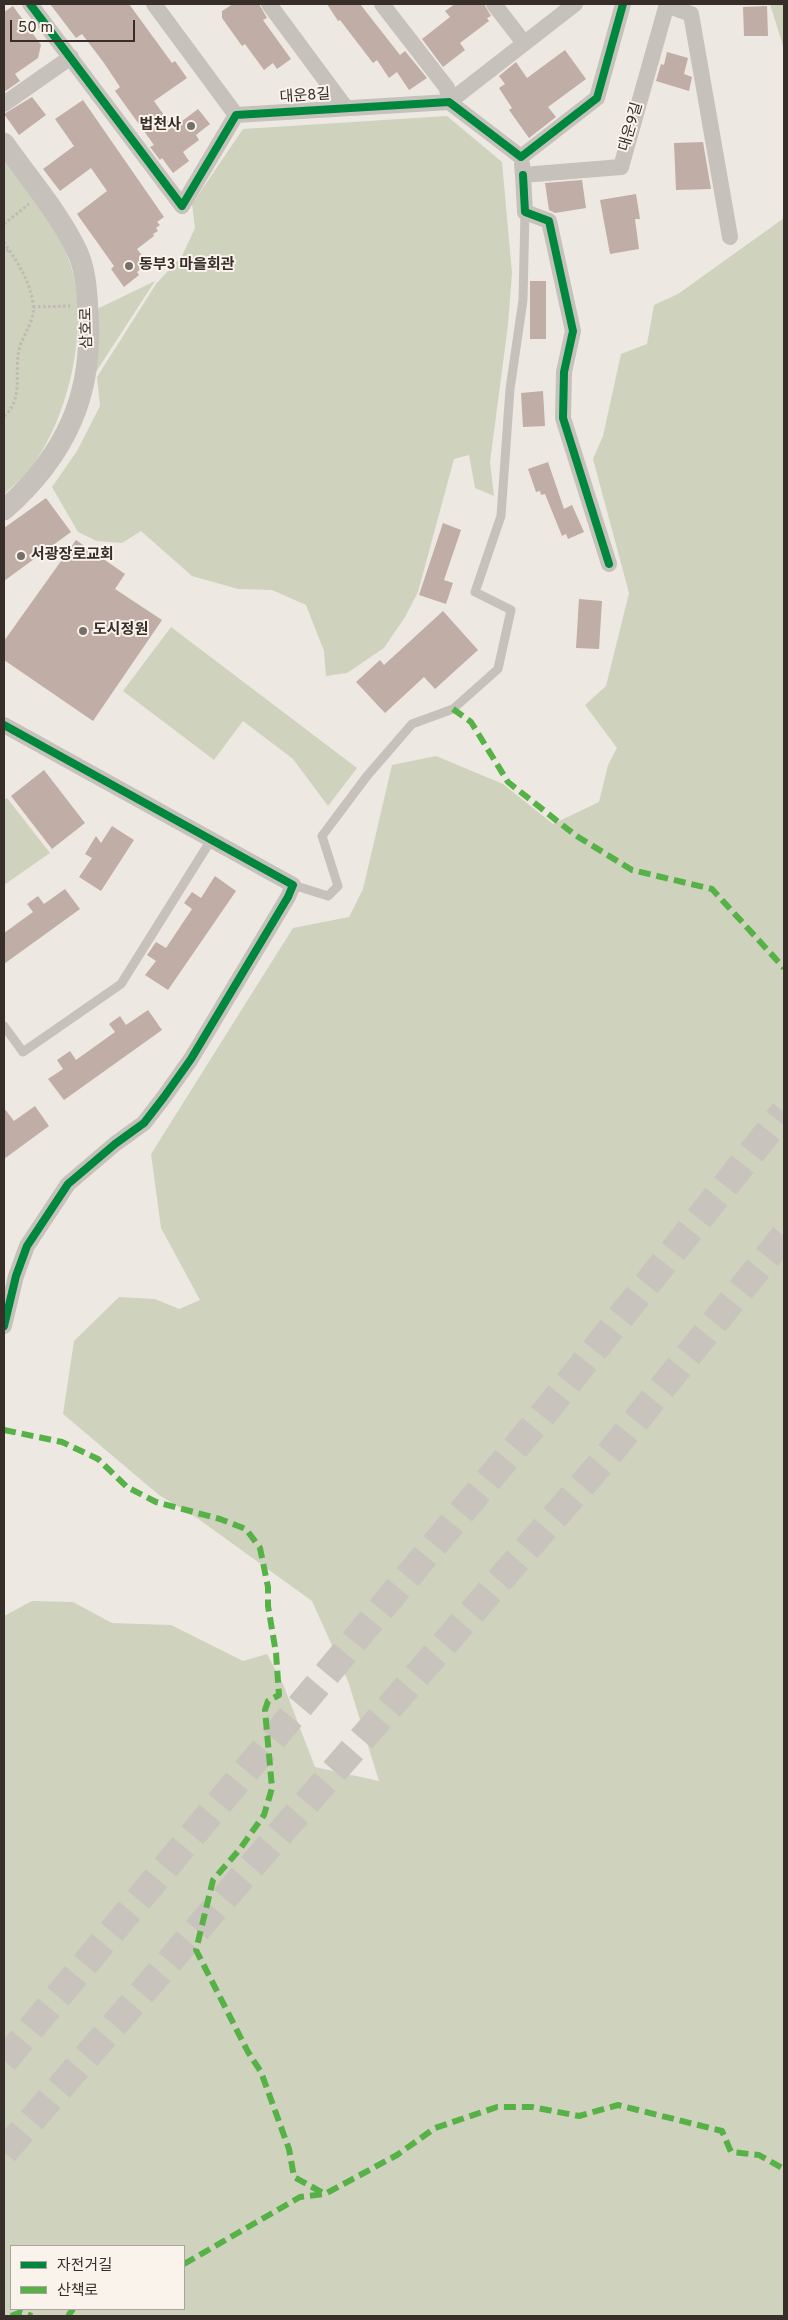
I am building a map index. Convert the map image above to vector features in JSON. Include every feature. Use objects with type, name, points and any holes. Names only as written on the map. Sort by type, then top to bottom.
[{"type":"street","points":[[30,4],[182,206],[236,115],[154,4]]},
{"type":"street","name":"대운8길","points":[[269,4],[346,108]]},
{"type":"street","points":[[382,4],[447,88],[449,102],[522,157],[525,212],[549,221],[573,331],[564,372],[563,418],[609,564]]},
{"type":"street","points":[[494,4],[524,44]]},
{"type":"street","points":[[449,102],[575,4]]},
{"type":"street","points":[[522,157],[597,98],[623,4]]},
{"type":"street","points":[[666,4],[690,14],[730,237]]},
{"type":"street","name":"대운9길","points":[[523,175],[621,167],[666,4]]},
{"type":"street","points":[[4,104],[71,57]]},
{"type":"street","name":"대운8길","points":[[236,115],[449,102]]},
{"type":"street","name":"삼호로","points":[[4,143],[65,229],[78,255],[85,282],[90,334],[88,360],[79,405],[58,448],[32,484],[4,510]]},
{"type":"street","points":[[4,725],[293,885],[288,897],[205,1034],[164,1096],[144,1123],[115,1144],[68,1184],[27,1246],[16,1276],[4,1326]]},
{"type":"lane","points":[[293,885],[328,896],[338,886],[322,836],[367,776],[412,724],[453,708],[498,669],[512,610],[475,592],[501,516],[510,389],[523,300],[525,212]]},
{"type":"lane","points":[[4,1026],[23,1052],[121,984],[211,840]]},
{"type":"path","points":[[4,224],[40,195]]},
{"type":"path","points":[[4,242],[21,268],[33,307],[32,319],[19,348],[17,362],[19,384],[12,404],[4,416]]},
{"type":"path","points":[[4,252],[8,250]]},
{"type":"path","points":[[33,307],[88,306]]},
{"type":"green space","points":[[770,4],[784,4],[784,49]]},
{"type":"green space","points":[[447,116],[502,162],[512,273],[508,325],[490,462],[494,496],[475,488],[469,455],[454,459],[418,592],[405,617],[384,648],[347,673],[326,676],[324,651],[306,605],[272,590],[238,589],[192,576],[141,531],[122,543],[97,541],[78,532],[52,487],[77,451],[100,406],[97,377],[156,284],[182,256],[195,228],[192,204],[243,129]]},
{"type":"green space","points":[[4,161],[44,214],[64,248],[73,273],[77,300],[78,330],[68,389],[59,417],[47,443],[33,465],[4,495]]},
{"type":"green space","points":[[784,218],[784,2316],[4,2316],[4,1616],[32,1601],[73,1602],[112,1623],[171,1625],[243,1661],[267,1654],[283,1684],[315,1767],[379,1781],[348,1681],[312,1601],[197,1518],[159,1495],[63,1414],[74,1341],[119,1297],[155,1299],[179,1309],[200,1300],[161,1228],[151,1154],[293,928],[349,917],[363,889],[392,765],[436,756],[503,784],[553,824],[599,802],[608,765],[617,748],[585,705],[606,686],[629,593],[593,459],[603,436],[621,354],[647,344],[654,305],[678,294]]},
{"type":"green space","points":[[155,281],[94,375],[95,310]]},
{"type":"green space","points":[[171,627],[357,768],[328,806],[293,759],[243,721],[214,760],[123,691]]},
{"type":"green space","points":[[7,798],[50,853],[4,885],[4,800]]},
{"type":"building","points":[[50,4],[129,4],[172,63],[175,61],[187,78],[154,101],[173,128],[198,109],[210,124],[196,135],[199,140],[183,152],[189,161],[173,173],[162,158],[160,160],[150,147],[154,145],[115,91],[120,87],[104,63],[82,34],[76,38]]},
{"type":"building","points":[[233,4],[259,4],[267,18],[263,20],[291,59],[277,69],[273,63],[264,70],[245,44],[242,46],[222,18],[222,11]]},
{"type":"building","points":[[327,4],[360,4],[400,55],[405,51],[427,78],[409,90],[397,72],[389,78],[377,60],[373,63],[340,20],[338,21]]},
{"type":"building","points":[[455,4],[484,4],[491,16],[487,18],[489,21],[460,43],[465,50],[443,67],[422,39],[450,17],[445,11]]},
{"type":"building","points":[[13,6],[41,45],[38,58],[15,74],[20,81],[4,92],[4,12]]},
{"type":"building","points":[[767,6],[768,36],[744,36],[743,7]]},
{"type":"building","points":[[565,50],[586,79],[548,107],[556,117],[529,138],[509,110],[512,108],[499,88],[505,84],[499,76],[516,62],[527,78]]},
{"type":"building","points":[[667,52],[688,58],[684,74],[692,77],[689,91],[656,81],[661,64],[664,65]]},
{"type":"building","points":[[32,97],[46,115],[19,135],[4,114]]},
{"type":"building","points":[[83,100],[164,217],[157,222],[160,225],[156,228],[158,231],[153,234],[154,236],[137,249],[148,263],[137,272],[139,275],[124,287],[111,269],[114,266],[77,214],[107,191],[91,168],[60,191],[43,169],[74,146],[55,119]]},
{"type":"building","points":[[703,142],[711,189],[676,190],[674,143]]},
{"type":"building","points":[[582,180],[586,208],[555,213],[549,210],[545,183]]},
{"type":"building","points":[[636,194],[640,219],[635,219],[639,249],[610,254],[600,200]]},
{"type":"building","points":[[530,281],[546,281],[546,339],[530,339]]},
{"type":"building","points":[[543,391],[545,426],[523,427],[521,393]]},
{"type":"building","points":[[548,462],[564,509],[572,505],[584,532],[568,539],[566,534],[562,536],[545,494],[541,495],[540,491],[536,492],[528,469]]},
{"type":"building","name":"서광장로교회","points":[[46,498],[71,532],[4,581],[4,528]]},
{"type":"building","points":[[443,523],[461,530],[444,580],[453,583],[446,604],[419,595]]},
{"type":"building","name":"도시정원","points":[[76,540],[125,574],[115,589],[162,620],[93,721],[4,660],[4,641]]},
{"type":"building","points":[[579,599],[602,601],[599,649],[576,648]]},
{"type":"building","points":[[443,611],[478,650],[435,689],[424,677],[385,713],[356,682],[380,660],[384,665]]},
{"type":"building","points":[[44,770],[85,823],[52,849],[11,796]]},
{"type":"building","points":[[112,826],[134,840],[101,891],[79,877],[92,858],[85,854],[96,836],[101,843]]},
{"type":"building","points":[[215,876],[236,891],[168,990],[145,975],[156,961],[147,955],[156,942],[166,948],[192,909],[184,903],[192,892],[201,898]]},
{"type":"building","points":[[65,889],[80,909],[4,964],[4,933],[33,912],[27,904],[38,896],[44,904]]},
{"type":"building","points":[[148,1010],[162,1030],[64,1100],[48,1079],[63,1069],[57,1060],[70,1051],[76,1060],[115,1032],[109,1024],[120,1016],[126,1025]]},
{"type":"building","points":[[35,1106],[49,1126],[4,1159],[4,1108],[14,1121]]},
{"type":"tunnel","points":[[4,2061],[541,1417],[784,1112]]},
{"type":"tunnel","points":[[4,2152],[609,1454],[784,1236]]},
{"type":"marked path","points":[[453,709],[471,722],[508,782],[575,835],[632,870],[712,889],[784,968]]},
{"type":"marked path","points":[[4,1430],[62,1442],[98,1459],[127,1487],[156,1502],[220,1519],[246,1529],[260,1548],[268,1587],[268,1606],[276,1653],[279,1695],[268,1701],[265,1710],[272,1788],[264,1815],[240,1849],[213,1880],[196,1950],[248,2052],[261,2072],[289,2149],[294,2177],[325,2194]]},
{"type":"marked path","points":[[185,2263],[300,2197],[325,2194],[397,2155],[435,2128],[497,2107],[532,2107],[579,2116],[618,2105],[722,2131],[731,2152],[759,2155],[784,2169]]},
{"type":"marked path","points":[[68,2316],[72,2310]]},
{"type":"marked path","points":[[11,2316],[21,2312],[32,2316]]},
{"type":"cycle path","points":[[30,4],[182,206],[236,115],[449,102],[521,157],[597,98],[623,4]]},
{"type":"cycle path","points":[[523,175],[525,212],[549,221],[573,331],[564,372],[563,418],[609,564]]},
{"type":"cycle path","points":[[4,725],[293,885],[288,897],[191,1059],[164,1097],[144,1123],[115,1144],[68,1184],[27,1246],[16,1276],[4,1326]]},
{"type":"place","name":"법천사","points":[[191,126]]},
{"type":"place","name":"동부3 마을회관","points":[[129,266]]},
{"type":"place","name":"서광장로교회","points":[[21,556]]},
{"type":"place","name":"도시정원","points":[[83,631]]}]
